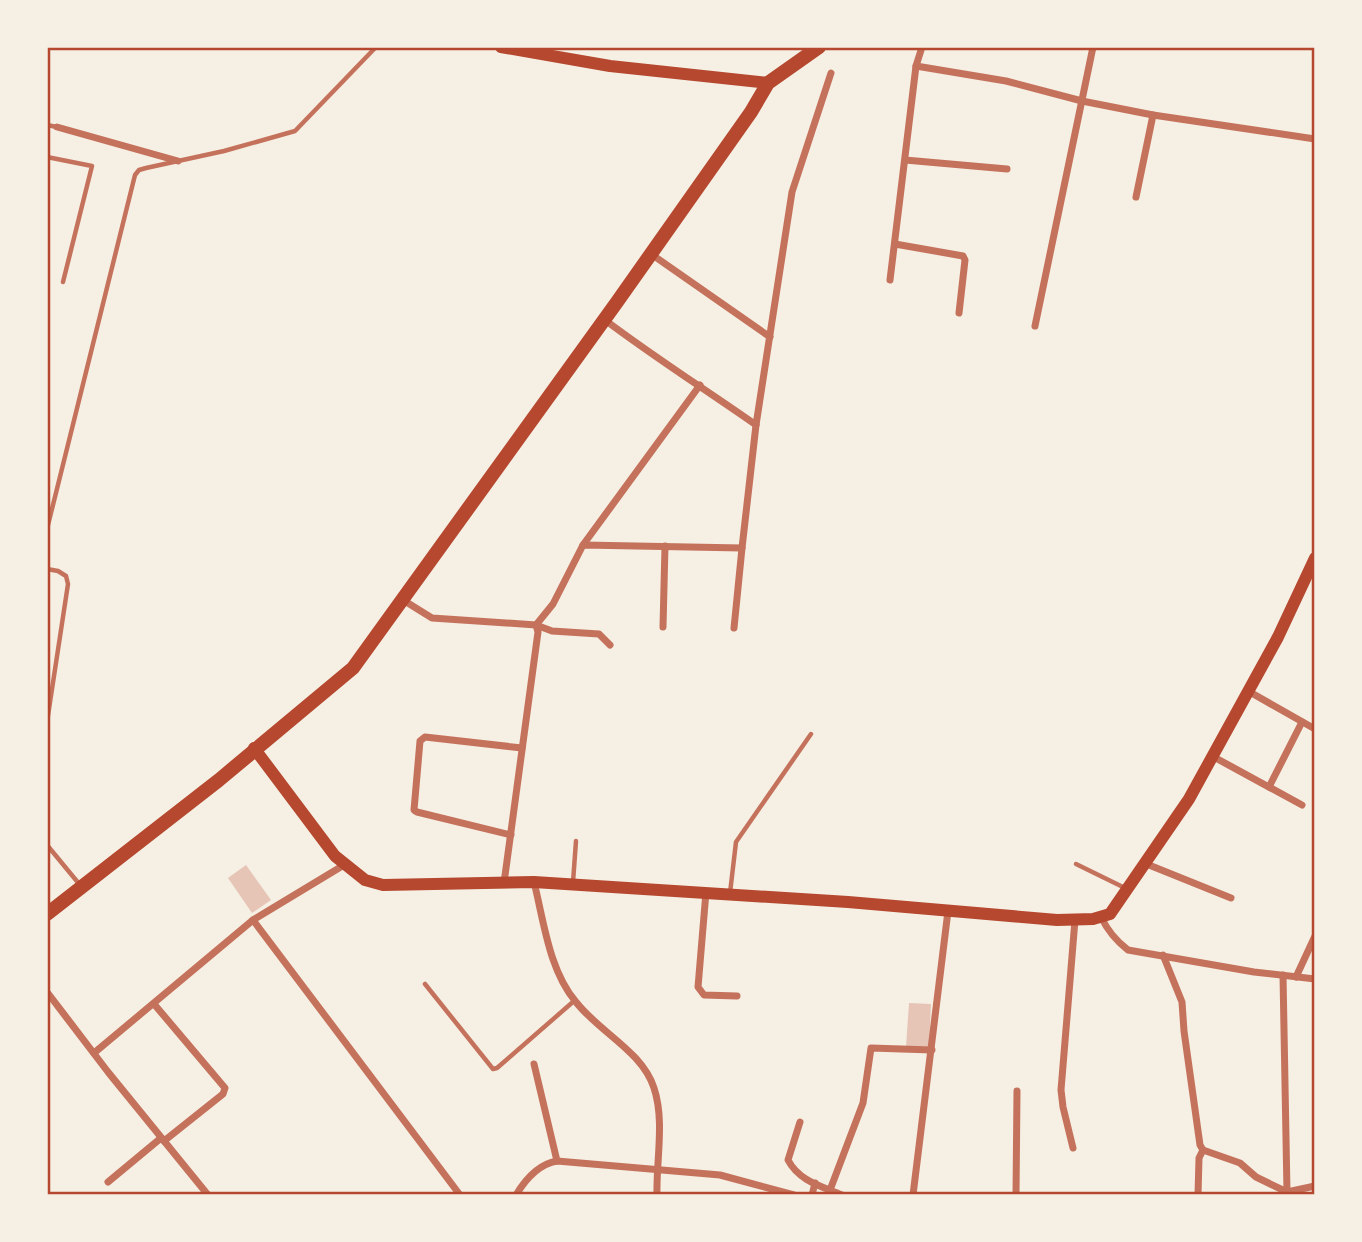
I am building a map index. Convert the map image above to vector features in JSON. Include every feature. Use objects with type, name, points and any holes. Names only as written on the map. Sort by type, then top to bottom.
[{"type":"main road","points":[[47,914],[219,780],[254,748],[353,668],[651,254],[751,113],[768,83],[819,47]]},
{"type":"main road","points":[[505,48],[610,66],[768,83]]},
{"type":"main road","points":[[254,748],[344,865],[365,880],[383,885],[534,882],[1093,919],[1110,914],[1189,799],[1278,637],[1313,566]]},
{"type":"street","points":[[890,280],[916,66],[922,47]]},
{"type":"street","points":[[1035,326],[1093,47]]},
{"type":"street","points":[[916,66],[1006,81],[1082,101],[1153,115],[1315,139]]},
{"type":"street","points":[[734,628],[756,425],[792,192],[831,74]]},
{"type":"street","points":[[1136,197],[1153,115]]},
{"type":"street","points":[[57,127],[178,161]]},
{"type":"street","points":[[905,160],[1007,169]]},
{"type":"street","points":[[895,244],[963,256],[965,260],[959,313]]},
{"type":"street","points":[[651,254],[770,337]]},
{"type":"street","points":[[604,320],[661,362],[756,425]]},
{"type":"street","points":[[536,625],[553,604],[583,545],[699,385]]},
{"type":"street","points":[[583,545],[742,548]]},
{"type":"street","points":[[663,627],[665,546]]},
{"type":"street","points":[[402,600],[432,618],[536,625],[552,631],[599,635],[610,645]]},
{"type":"street","points":[[504,883],[538,632],[536,625]]},
{"type":"street","points":[[1248,691],[1315,729]]},
{"type":"street","points":[[1269,787],[1302,722]]},
{"type":"street","points":[[511,835],[417,812],[414,807],[420,741],[425,737],[523,748]]},
{"type":"street","points":[[1212,756],[1303,805]]},
{"type":"street","points":[[1144,863],[1231,898]]},
{"type":"street","points":[[94,1053],[253,920],[344,865]]},
{"type":"street","points":[[534,882],[556,965],[574,1001],[641,1066],[654,1087],[658,1108],[657,1195]]},
{"type":"street","points":[[706,892],[698,987],[704,995],[737,996]]},
{"type":"street","points":[[913,1195],[948,911]]},
{"type":"street","points":[[1101,917],[1108,932],[1128,950],[1315,979]]},
{"type":"street","points":[[1073,1148],[1061,1090],[1075,919]]},
{"type":"street","points":[[253,920],[460,1195]]},
{"type":"street","points":[[1296,977],[1315,936]]},
{"type":"street","points":[[1163,955],[1182,1002],[1199,1145],[1203,1150],[1240,1163],[1256,1177],[1287,1192],[1315,1186]]},
{"type":"street","points":[[1283,975],[1287,1192]]},
{"type":"street","points":[[47,992],[208,1195]]},
{"type":"street","points":[[108,1182],[223,1094],[225,1088],[154,1004]]},
{"type":"street","points":[[830,1190],[863,1103],[871,1048],[932,1050]]},
{"type":"street","points":[[534,1063],[557,1161]]},
{"type":"street","points":[[1016,1195],[1017,1091]]},
{"type":"street","points":[[800,1122],[788,1160],[794,1171],[842,1195]]},
{"type":"street","points":[[1198,1195],[1199,1158],[1203,1150]]},
{"type":"street","points":[[516,1195],[536,1170],[547,1163],[557,1161],[720,1174],[794,1195]]},
{"type":"street","points":[[812,1195],[814,1183]]},
{"type":"lane","points":[[47,529],[135,175],[146,168],[224,152],[295,131],[376,47]]},
{"type":"lane","points":[[47,125],[57,127]]},
{"type":"lane","points":[[47,157],[92,166],[63,282]]},
{"type":"lane","points":[[47,569],[66,576],[68,584],[47,719]]},
{"type":"lane","points":[[730,894],[736,842],[811,734]]},
{"type":"lane","points":[[573,884],[576,841]]},
{"type":"lane","points":[[47,845],[82,887]]},
{"type":"lane","points":[[1076,864],[1127,889]]},
{"type":"lane","points":[[425,984],[493,1069],[574,1001]]},
{"type":"building","points":[[246,865],[271,900],[252,913],[228,878]]},
{"type":"building","points":[[909,1003],[931,1004],[929,1048],[906,1047]]}]
